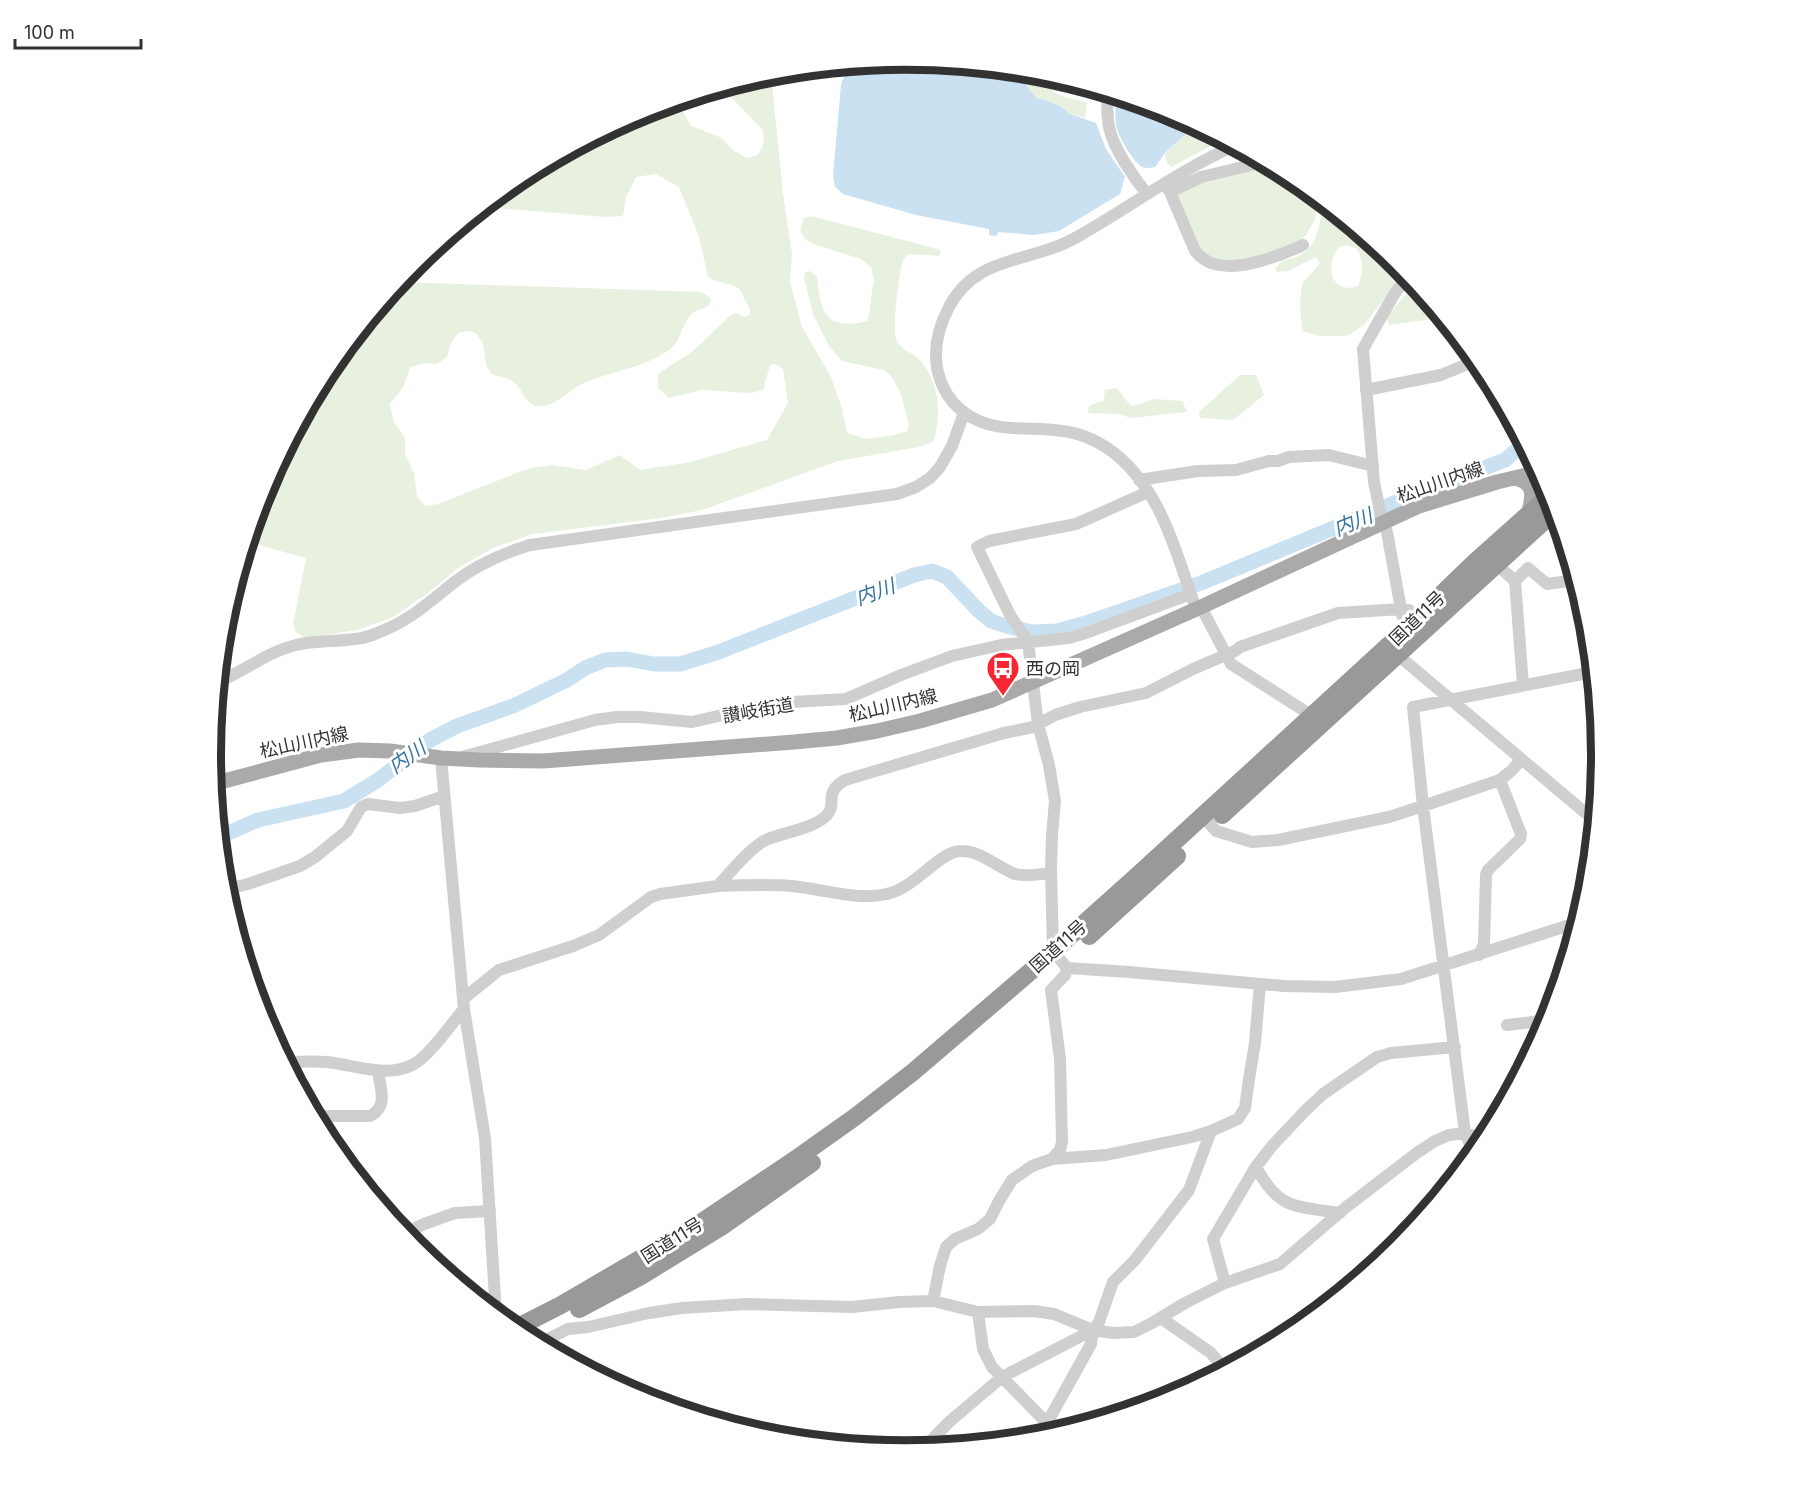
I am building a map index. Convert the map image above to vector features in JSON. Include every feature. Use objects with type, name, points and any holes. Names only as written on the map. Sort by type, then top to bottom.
[{"type":"highway","name":"国道11号","points":[[536,1332],[650,1270],[724,1225],[872,1120],[944,1061],[1060,960],[1207,821],[1393,651],[1474,563],[1542,502]]},
{"type":"highway","name":"国道11号","points":[[1207,821],[1311,715],[1393,651],[1496,564],[1548,516]]},
{"type":"highway","name":"国道11号","points":[[524,1324],[643,1259],[801,1155],[855,1117],[1060,960]]},
{"type":"main road","name":"松山川内線","points":[[222,782],[321,755],[359,750],[401,752],[457,759],[543,761],[837,738],[877,731],[992,700],[1198,608],[1383,520],[1419,506],[1530,474]]},
{"type":"main road","points":[[1514,478],[1521,479],[1531,489],[1532,495],[1527,516]]},
{"type":"street","points":[[1107,101],[1108,123],[1114,144],[1131,174],[1147,194]]},
{"type":"street","points":[[1168,188],[1206,159],[1226,150]]},
{"type":"street","points":[[1252,165],[1201,177],[1147,194],[1074,239],[1050,250],[981,271],[957,294],[945,314],[937,340],[936,365],[938,376],[949,398],[964,413],[980,422],[993,426],[1060,430],[1076,434],[1107,448],[1120,458],[1148,492],[1161,514],[1190,593],[1231,664],[1311,715]]},
{"type":"street","points":[[1168,188],[1195,251],[1212,263],[1229,266],[1247,264],[1289,252],[1303,245]]},
{"type":"street","points":[[718,886],[765,840],[799,830],[827,815],[830,810],[831,791],[835,785],[845,780],[1004,733],[1033,728],[1054,715],[1080,707],[1146,693],[1240,647],[1338,613],[1404,612],[1372,466],[1363,349],[1402,284]]},
{"type":"street","points":[[1366,390],[1441,375],[1468,364]]},
{"type":"street","points":[[226,678],[281,649],[355,639],[381,632],[423,609],[458,580],[477,568],[530,545],[848,501],[907,490],[930,478],[940,468],[952,446],[964,413]]},
{"type":"street","points":[[1139,480],[1198,471],[1236,470],[1289,457],[1329,455],[1372,466]]},
{"type":"street","points":[[1052,1159],[1060,1150],[1062,1142],[1060,1059],[1051,990],[1065,975],[1060,960],[1051,873],[1055,801],[1049,765],[1038,724],[1034,682],[1026,639],[1011,615],[977,547],[989,541],[1076,524],[1148,492]]},
{"type":"street","points":[[1496,564],[1515,581],[1523,685]]},
{"type":"street","points":[[1515,581],[1528,568],[1547,584],[1569,581]]},
{"type":"street","name":"讃岐街道","points":[[457,759],[606,718],[640,717],[692,722],[775,703],[846,699],[952,656],[1026,639],[1069,638],[1190,593]]},
{"type":"street","points":[[1393,651],[1588,815]]},
{"type":"street","points":[[1470,1144],[1465,1133],[1423,806],[1413,707],[1586,673]]},
{"type":"street","points":[[441,758],[464,1004],[485,1138],[495,1304]]},
{"type":"street","points":[[1207,821],[1216,831],[1252,842],[1278,840],[1389,817],[1423,806],[1500,780],[1521,760]]},
{"type":"street","points":[[1479,955],[1484,944],[1486,875],[1488,870],[1520,839],[1521,834],[1500,780]]},
{"type":"street","points":[[234,888],[300,866],[347,831],[361,807],[368,804],[400,808],[415,806],[444,796]]},
{"type":"street","points":[[294,1062],[325,1062],[378,1071],[395,1070],[414,1064],[428,1052],[464,1004],[499,970],[573,946],[598,935],[651,897],[660,894],[718,886],[790,886],[866,896],[888,894],[906,886],[937,862],[958,850],[979,855],[1023,876],[1051,873]]},
{"type":"street","points":[[1060,960],[1260,984],[1335,987],[1401,979],[1570,925]]},
{"type":"street","points":[[933,1301],[946,1248],[955,1239],[978,1229],[990,1219],[1012,1180],[1032,1166],[1052,1159],[1106,1155],[1192,1137],[1238,1119],[1245,1108],[1255,1043],[1260,984]]},
{"type":"street","points":[[1507,1025],[1537,1021]]},
{"type":"street","points":[[1225,1283],[1213,1239],[1256,1167],[1305,1111],[1323,1094],[1377,1057],[1391,1053],[1455,1047]]},
{"type":"street","points":[[324,1116],[370,1116],[377,1112],[382,1100],[378,1071]]},
{"type":"street","points":[[933,1439],[1002,1377],[1093,1330],[1099,1322],[1113,1282],[1135,1260],[1189,1190],[1211,1131]]},
{"type":"street","points":[[548,1339],[568,1329],[682,1308],[747,1304],[852,1307],[933,1301],[978,1312],[1034,1311],[1054,1314],[1093,1330],[1113,1333],[1134,1332],[1225,1283],[1280,1264],[1340,1213],[1435,1141],[1449,1135],[1465,1133],[1475,1137]]},
{"type":"street","points":[[1256,1167],[1272,1192],[1282,1200],[1294,1206],[1340,1213]]},
{"type":"street","points":[[412,1230],[455,1213],[490,1211]]},
{"type":"street","points":[[978,1312],[983,1349],[992,1367],[1045,1426]]},
{"type":"street","points":[[1161,1318],[1211,1353],[1220,1364]]},
{"type":"street","points":[[1050,1425],[1091,1344],[1093,1330]]},
{"type":"green space","points":[[1023,81],[1048,86],[1059,95],[1087,103],[1085,118],[1070,114],[1062,107],[1036,98]]},
{"type":"green space","points":[[772,84],[783,194],[792,254],[790,282],[802,327],[830,375],[842,408],[847,433],[866,439],[895,435],[907,431],[909,425],[901,394],[892,377],[884,370],[842,361],[829,346],[813,314],[804,277],[806,272],[810,271],[817,277],[821,301],[828,317],[843,324],[868,321],[874,279],[871,267],[861,259],[813,244],[805,239],[800,230],[804,218],[811,216],[941,251],[939,256],[909,254],[904,258],[895,317],[897,341],[904,349],[918,358],[934,386],[938,419],[934,441],[919,447],[838,461],[702,510],[661,518],[533,534],[493,548],[458,568],[428,593],[393,617],[358,630],[305,638],[296,632],[293,624],[306,558],[255,544],[259,531],[292,453],[336,375],[363,338],[411,282],[701,292],[711,300],[706,307],[690,316],[677,342],[669,350],[648,362],[580,385],[556,402],[545,406],[534,405],[526,399],[514,382],[492,374],[486,365],[483,343],[476,333],[469,331],[458,333],[450,345],[447,357],[437,364],[425,363],[410,367],[403,386],[390,403],[393,420],[405,438],[405,454],[414,473],[417,497],[425,506],[438,504],[527,469],[552,465],[586,470],[620,455],[640,470],[691,462],[767,440],[788,403],[783,369],[776,364],[770,365],[763,390],[751,393],[701,390],[669,398],[658,388],[658,374],[693,351],[731,315],[736,313],[745,317],[750,314],[749,306],[740,290],[708,276],[698,234],[679,187],[656,174],[636,177],[626,197],[623,216],[605,217],[495,208],[525,186],[603,141],[676,111],[683,112],[691,126],[722,138],[733,150],[747,158],[758,155],[764,143],[763,130],[726,95]]},
{"type":"green space","points":[[1189,132],[1215,144],[1171,167],[1167,163],[1165,154]]},
{"type":"green space","points":[[1256,167],[1317,207],[1315,219],[1306,235],[1289,247],[1247,260],[1218,262],[1198,251],[1174,195],[1195,184]]},
{"type":"green space","points":[[1321,211],[1358,240],[1399,280],[1364,325],[1345,336],[1320,336],[1302,331],[1300,304],[1302,284],[1320,263],[1316,257],[1288,271],[1277,272],[1275,269],[1281,262],[1306,252],[1315,239],[1320,225]],"holes":[[[1347,245],[1357,249],[1362,267],[1358,286],[1349,288],[1338,284],[1331,269],[1333,257],[1339,247]]]},
{"type":"green space","points":[[1409,291],[1433,319],[1389,325],[1386,317]]},
{"type":"green space","points":[[1240,375],[1256,375],[1264,395],[1233,420],[1200,418],[1199,412]]},
{"type":"green space","points":[[1117,388],[1130,405],[1134,406],[1153,399],[1182,401],[1187,412],[1130,418],[1120,414],[1088,413],[1089,406],[1104,400],[1105,390]]},
{"type":"water","points":[[906,70],[995,76],[1023,81],[1036,98],[1046,100],[1062,107],[1070,114],[1096,123],[1106,149],[1125,177],[1120,194],[1059,231],[1034,235],[998,232],[997,236],[989,235],[989,229],[916,215],[843,194],[835,187],[833,176],[841,85],[848,73]]},
{"type":"water","points":[[1116,104],[1189,132],[1165,153],[1155,167],[1143,167],[1130,154],[1122,141],[1117,129]]},
{"type":"waterway","name":"内川","points":[[226,834],[258,820],[344,801],[378,780],[430,740],[457,726],[513,706],[605,660],[627,659],[654,664],[680,664],[716,653],[914,575],[932,571],[947,577],[991,621],[1032,632],[1057,631],[1201,583],[1505,460],[1518,449]]},
{"type":"place","name":"西の岡","points":[[1003,697]]}]
